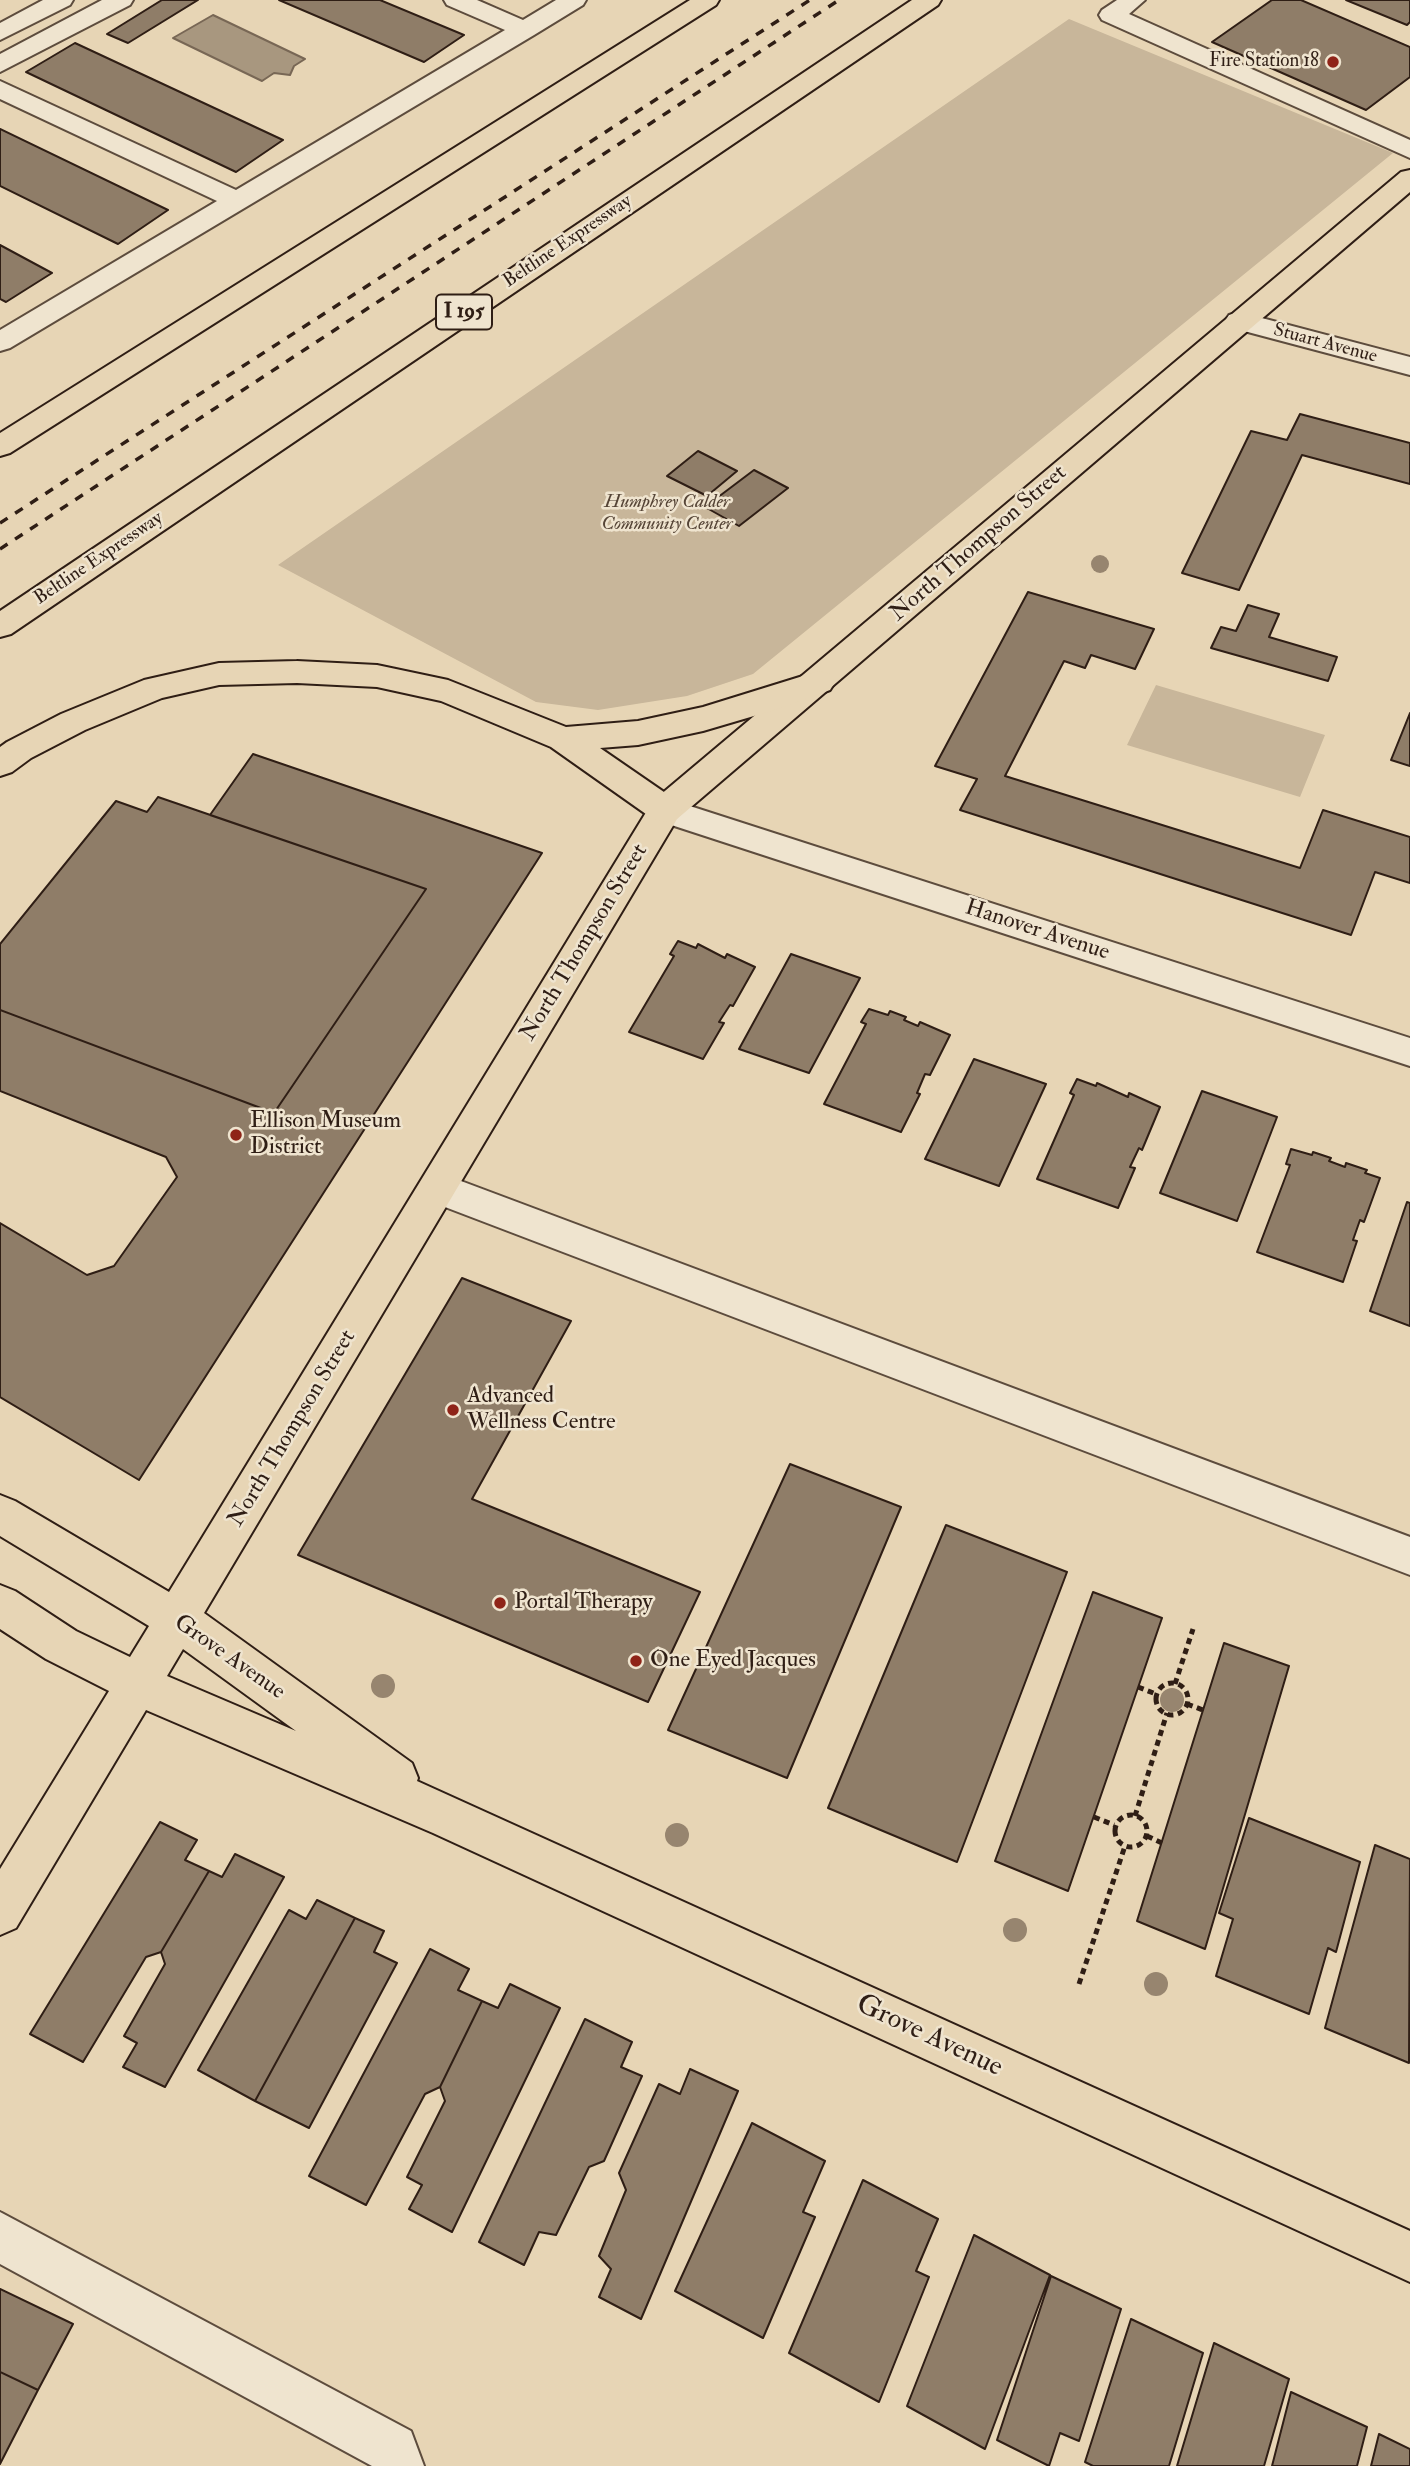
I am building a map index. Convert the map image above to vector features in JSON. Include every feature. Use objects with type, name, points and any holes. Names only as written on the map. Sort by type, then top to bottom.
[{"type":"main road","points":[[0,446],[707,0]]},
{"type":"main road","name":"Beltline Expressway","points":[[0,626],[929,0]]},
{"type":"main road","name":"North Thompson Street","points":[[0,1912],[665,810],[1409,179]]},
{"type":"main road","points":[[0,765],[19,750],[73,722],[155,688],[219,674],[297,672],[377,676],[448,691],[563,739],[665,810]]},
{"type":"main road","points":[[563,739],[638,733],[703,719],[770,700],[819,682]]},
{"type":"main road","name":"Grove Avenue","points":[[0,1514],[178,1620],[449,1817]]},
{"type":"main road","name":"Grove Avenue","points":[[0,1605],[61,1645],[183,1706],[449,1817],[1410,2257]]},
{"type":"street","points":[[0,33],[61,0]]},
{"type":"street","points":[[0,64],[121,0]]},
{"type":"street","points":[[456,0],[525,30]]},
{"type":"street","points":[[0,341],[574,0]]},
{"type":"street","points":[[1133,0],[1111,15],[1410,150]]},
{"type":"street","points":[[0,89],[237,201]]},
{"type":"street","name":"Stuart Avenue","points":[[1239,321],[1410,366]]},
{"type":"street","name":"Hanover Avenue","points":[[665,810],[1410,1052]]},
{"type":"street","points":[[437,1188],[1410,1556]]},
{"type":"street","points":[[0,2237],[393,2449],[398,2466]]},
{"type":"path","points":[[1175,1684],[1193,1629]]},
{"type":"path","points":[[1164,1684],[1175,1684],[1187,1694],[1187,1704],[1182,1712],[1167,1713],[1158,1706],[1156,1694],[1164,1684]]},
{"type":"path","points":[[1138,1687],[1156,1694]]},
{"type":"path","points":[[1187,1704],[1203,1710]]},
{"type":"path","points":[[1135,1816],[1167,1713]]},
{"type":"path","points":[[1114,1825],[1123,1816],[1135,1816],[1144,1821],[1147,1836]]},
{"type":"path","points":[[1094,1817],[1114,1825]]},
{"type":"path","points":[[1114,1825],[1117,1838],[1125,1846],[1137,1847],[1147,1836]]},
{"type":"path","points":[[1147,1836],[1162,1843]]},
{"type":"path","points":[[1079,1984],[1125,1846]]},
{"type":"green space","name":"Humphrey Calder Community Center","points":[[1069,19],[1393,153],[753,674],[687,696],[598,710],[536,702],[278,565]]},
{"type":"green space","points":[[1156,685],[1325,735],[1300,797],[1127,745]]},
{"type":"shaded area","points":[[213,15],[305,59],[294,66],[290,75],[274,73],[262,81],[173,38]]},
{"type":"building","points":[[162,0],[198,0],[128,43],[107,34]]},
{"type":"building","points":[[279,0],[380,0],[464,35],[424,62]]},
{"type":"building","name":"Fire Station 18","points":[[1272,0],[1301,0],[1410,47],[1410,77],[1366,110],[1212,42]]},
{"type":"building","points":[[1346,0],[1410,0],[1410,22],[1407,25]]},
{"type":"building","points":[[75,43],[283,140],[236,172],[26,72]]},
{"type":"building","points":[[0,129],[168,210],[118,244],[0,186]]},
{"type":"building","points":[[0,245],[52,273],[6,302],[0,299]]},
{"type":"building","points":[[1300,414],[1410,443],[1410,484],[1302,455],[1239,590],[1182,573],[1251,431],[1287,440]]},
{"type":"building","points":[[698,451],[737,471],[707,496],[667,476]]},
{"type":"building","points":[[754,470],[788,488],[739,526],[705,507]]},
{"type":"building","points":[[1028,592],[1154,629],[1135,669],[1091,655],[1085,668],[1064,661],[1005,776],[1300,868],[1323,810],[1410,837],[1410,883],[1375,872],[1351,935],[960,810],[977,779],[935,766]]},
{"type":"building","points":[[1248,605],[1279,614],[1269,637],[1337,657],[1328,681],[1211,648],[1221,627],[1236,631]]},
{"type":"building","points":[[1410,713],[1410,766],[1391,760]]},
{"type":"building","name":"Ellison Museum District","points":[[253,754],[542,853],[139,1480],[0,1397],[0,1223],[87,1275],[114,1266],[177,1177],[166,1157],[0,1091],[0,1010],[274,1113],[426,889],[210,815]]},
{"type":"building","points":[[158,797],[426,889],[274,1113],[0,1010],[0,944],[116,801],[147,812]]},
{"type":"building","points":[[678,941],[696,948],[698,944],[725,958],[727,954],[755,967],[733,1006],[730,1005],[719,1022],[724,1023],[703,1059],[629,1032],[674,956],[670,954]]},
{"type":"building","points":[[791,954],[860,978],[809,1073],[739,1049]]},
{"type":"building","points":[[869,1009],[888,1015],[890,1011],[906,1017],[904,1020],[918,1026],[920,1022],[950,1035],[930,1075],[925,1074],[917,1093],[920,1094],[901,1132],[824,1104],[866,1024],[861,1022]]},
{"type":"building","points":[[974,1059],[1046,1084],[999,1186],[925,1159]]},
{"type":"building","points":[[1077,1079],[1096,1086],[1097,1083],[1128,1097],[1129,1093],[1160,1107],[1142,1150],[1139,1148],[1130,1167],[1135,1168],[1118,1208],[1037,1179],[1074,1095],[1070,1093]]},
{"type":"building","points":[[1202,1091],[1277,1117],[1237,1221],[1160,1193]]},
{"type":"building","points":[[1291,1149],[1312,1155],[1313,1152],[1331,1158],[1329,1161],[1345,1167],[1346,1163],[1367,1170],[1365,1173],[1380,1178],[1364,1222],[1360,1220],[1353,1240],[1357,1241],[1343,1282],[1257,1252],[1290,1165],[1286,1164]]},
{"type":"building","points":[[1407,1202],[1410,1203],[1410,1326],[1370,1311]]},
{"type":"building","name":"Advanced Wellness Centre","points":[[462,1278],[571,1321],[472,1499],[700,1592],[648,1702],[298,1555]]},
{"type":"building","points":[[790,1464],[901,1507],[787,1778],[668,1730]]},
{"type":"building","points":[[946,1525],[1067,1572],[957,1862],[828,1808]]},
{"type":"building","points":[[1093,1592],[1162,1618],[1068,1891],[995,1861]]},
{"type":"building","points":[[1224,1643],[1289,1666],[1205,1949],[1137,1921]]},
{"type":"building","points":[[1249,1818],[1360,1862],[1336,1952],[1328,1948],[1309,2014],[1216,1976],[1233,1919],[1219,1913]]},
{"type":"building","points":[[160,1822],[197,1840],[185,1860],[209,1871],[161,1952],[146,1957],[83,2062],[30,2034]]},
{"type":"building","points":[[1375,1845],[1410,1859],[1409,2063],[1325,2028]]},
{"type":"building","points":[[235,1854],[284,1877],[165,2087],[123,2067],[137,2043],[124,2036],[165,1964],[161,1952],[209,1871],[222,1877]]},
{"type":"building","points":[[317,1900],[355,1918],[255,2101],[198,2070],[289,1910],[306,1919]]},
{"type":"building","points":[[355,1918],[384,1931],[374,1952],[397,1963],[309,2128],[255,2101]]},
{"type":"building","points":[[430,1949],[469,1969],[458,1990],[482,2001],[440,2087],[425,2094],[366,2205],[309,2176]]},
{"type":"building","points":[[510,1984],[560,2008],[452,2232],[409,2209],[422,2185],[407,2177],[445,2101],[440,2087],[482,2001],[498,2008]]},
{"type":"building","points":[[585,2019],[632,2042],[621,2067],[642,2076],[604,2161],[589,2167],[556,2235],[539,2232],[524,2265],[479,2242]]},
{"type":"building","points":[[690,2069],[738,2091],[641,2319],[599,2297],[611,2269],[599,2256],[626,2190],[619,2173],[659,2084],[680,2094]]},
{"type":"building","points":[[752,2123],[825,2161],[803,2212],[815,2217],[763,2338],[675,2291]]},
{"type":"building","points":[[863,2180],[938,2219],[916,2271],[929,2277],[879,2402],[789,2353]]},
{"type":"building","points":[[974,2235],[1050,2275],[985,2449],[907,2406]]},
{"type":"building","points":[[1051,2276],[1121,2309],[1079,2441],[1060,2433],[1049,2466],[997,2440]]},
{"type":"building","points":[[0,2289],[73,2324],[38,2390],[0,2372]]},
{"type":"building","points":[[1131,2319],[1203,2353],[1169,2466],[1093,2466],[1085,2462]]},
{"type":"building","points":[[1214,2343],[1289,2379],[1264,2466],[1177,2466]]},
{"type":"building","points":[[0,2372],[38,2390],[0,2464]]},
{"type":"building","points":[[1291,2392],[1367,2427],[1357,2466],[1272,2466]]},
{"type":"building","points":[[1379,2434],[1410,2449],[1410,2466],[1371,2466]]},
{"type":"railway","points":[[0,523],[810,0]]},
{"type":"railway","points":[[0,549],[839,0]]},
{"type":"place","name":"Fire Station 18","points":[[1333,62]]},
{"type":"place","name":"Ellison Museum District","points":[[236,1135]]},
{"type":"place","name":"Advanced Wellness Centre","points":[[453,1410]]},
{"type":"place","name":"Portal Therapy","points":[[500,1603]]},
{"type":"place","name":"One Eyed Jacques","points":[[636,1661]]}]
